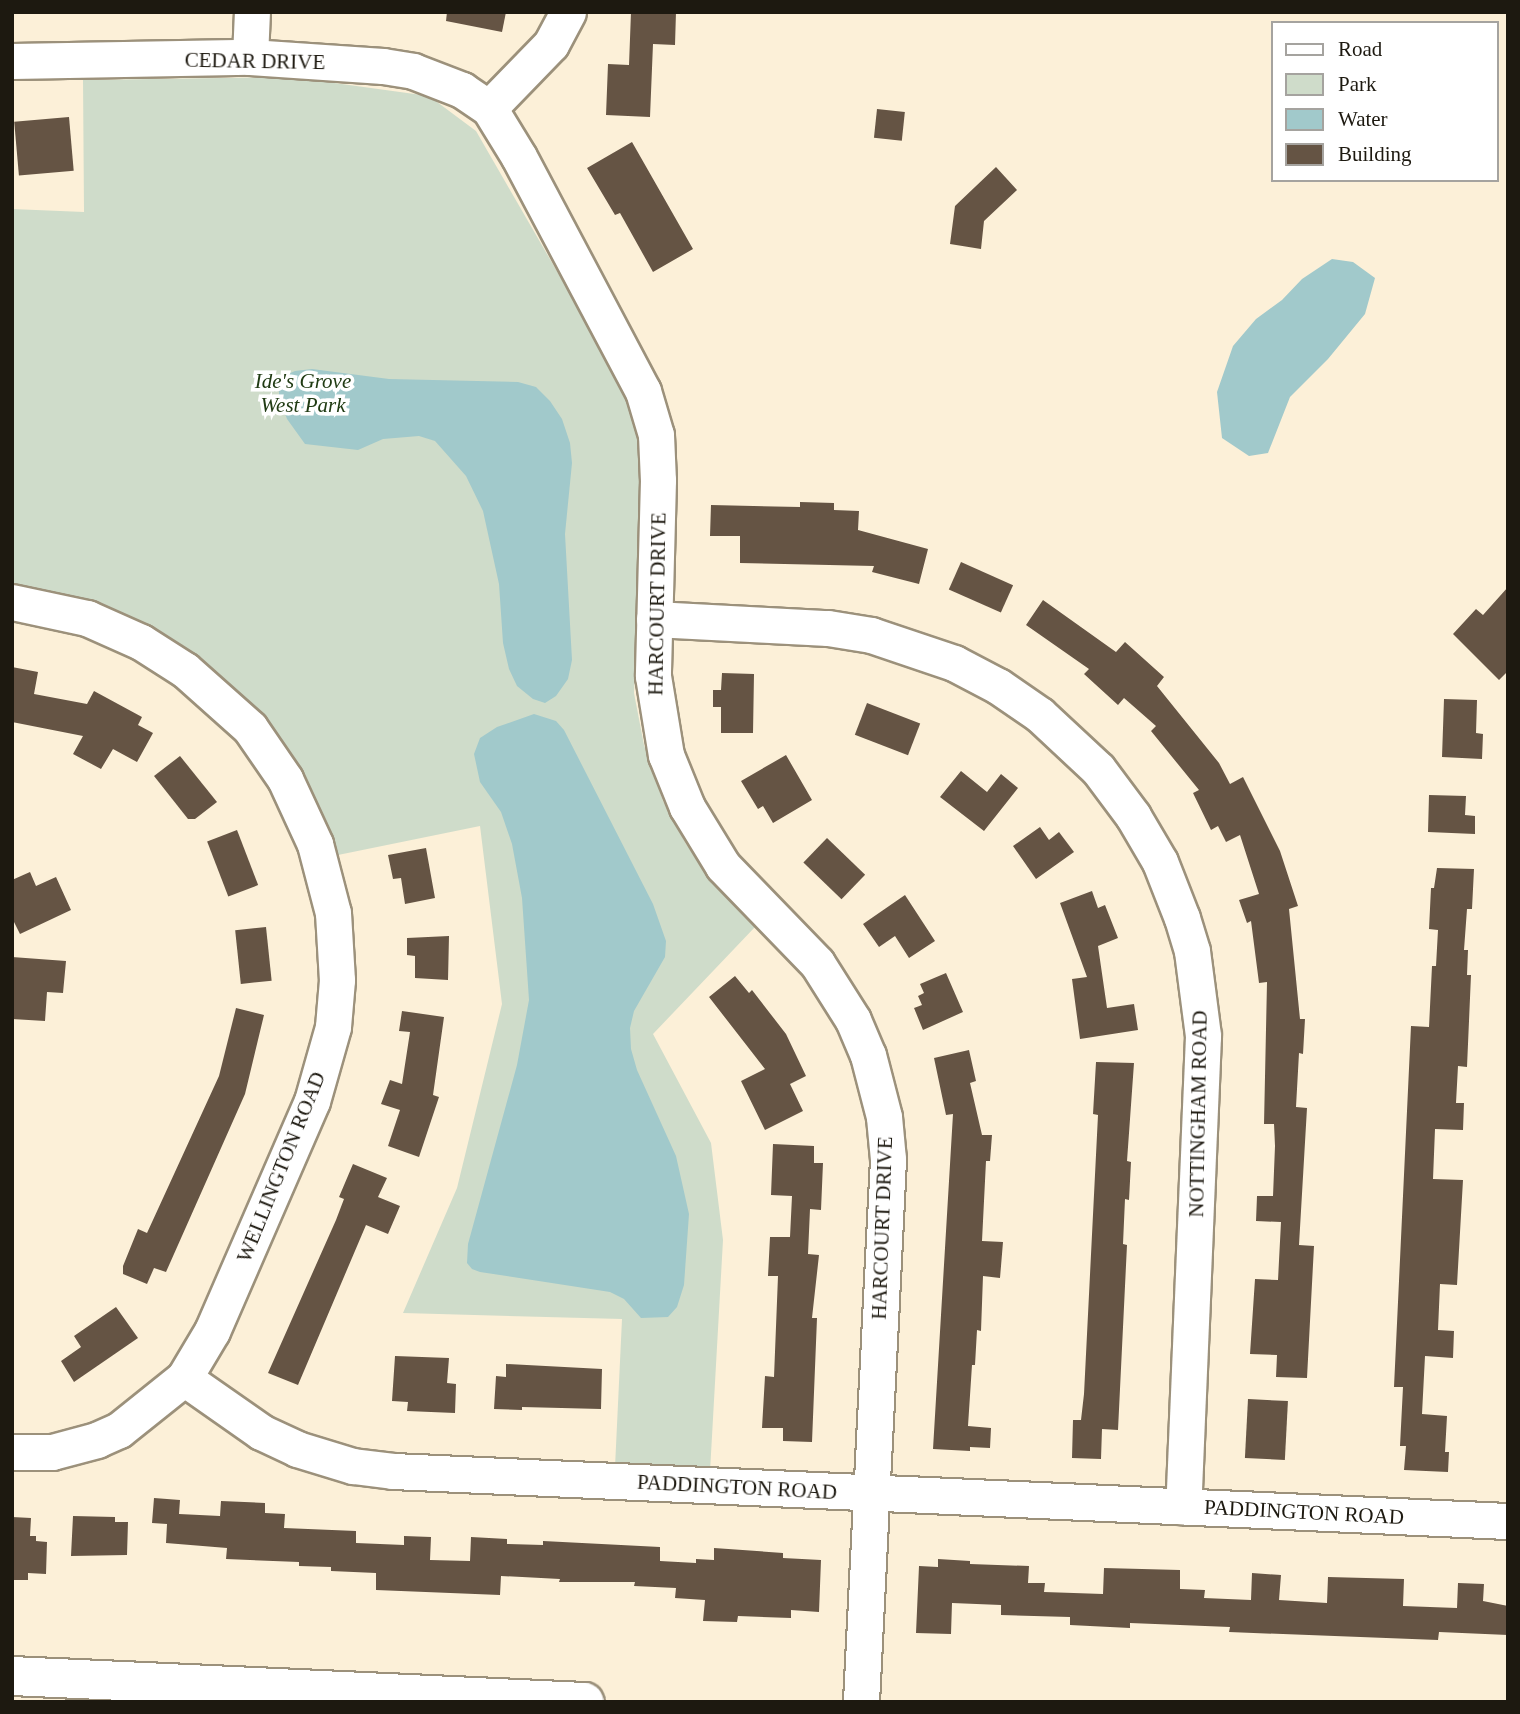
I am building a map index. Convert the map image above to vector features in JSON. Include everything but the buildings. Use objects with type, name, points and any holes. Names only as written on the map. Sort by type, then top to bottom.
[{"type":"main road","points":[[12,1676],[584,1702]]},
{"type":"street","points":[[250,57],[252,12]]},
{"type":"street","points":[[489,108],[551,44],[568,12]]},
{"type":"street","name":"CEDAR DRIVE","points":[[12,61],[250,57],[413,71],[462,90],[489,108]]},
{"type":"street","name":"HARCOURT DRIVE","points":[[489,108],[519,157],[643,391],[656,435],[659,480],[654,619],[655,705],[666,755],[687,807],[723,866],[817,963],[853,1020],[868,1055],[881,1097],[888,1159],[862,1702]]},
{"type":"street","name":"WELLINGTON ROAD","points":[[12,602],[87,618],[166,656],[207,687],[241,720],[265,750],[301,811],[326,878],[336,941],[333,1027],[312,1101],[212,1331],[184,1378]]},
{"type":"street","name":"NOTTINGHAM ROAD","points":[[654,619],[828,628],[871,635],[954,663],[998,686],[1040,715],[1098,769],[1133,816],[1160,862],[1182,918],[1192,950],[1203,1025],[1183,1507]]},
{"type":"street","points":[[12,1452],[52,1452],[97,1440],[119,1430],[184,1378]]},
{"type":"street","name":"PADDINGTON ROAD","points":[[184,1378],[261,1432],[307,1453],[353,1466],[393,1471],[1508,1521]]},
{"type":"green space","name":"Ide's Grove West Park","points":[[291,77],[429,96],[476,131],[629,396],[644,466],[634,693],[644,745],[663,801],[686,844],[716,886],[755,927],[653,1034],[711,1143],[723,1240],[710,1472],[615,1467],[622,1319],[403,1313],[457,1188],[502,1004],[480,826],[333,856],[264,724],[12,589],[12,209],[84,212],[83,80]]},
{"type":"water","points":[[1332,259],[1353,262],[1375,278],[1365,314],[1328,359],[1290,397],[1268,453],[1249,456],[1222,438],[1217,392],[1233,346],[1256,319],[1282,300],[1302,279]]},
{"type":"water","points":[[312,369],[389,379],[518,382],[536,387],[550,401],[562,419],[570,443],[572,463],[565,534],[572,660],[568,679],[556,696],[545,703],[533,699],[517,686],[509,669],[503,643],[499,584],[483,511],[466,476],[435,441],[419,436],[383,439],[358,450],[305,444],[287,419],[279,397],[279,378],[295,371]]},
{"type":"water","points":[[534,714],[556,721],[564,730],[653,904],[666,941],[665,957],[634,1011],[630,1028],[631,1049],[637,1070],[676,1156],[689,1214],[684,1285],[677,1307],[668,1317],[641,1318],[624,1299],[610,1292],[480,1272],[467,1263],[468,1244],[517,1065],[529,1000],[522,898],[512,844],[501,812],[480,782],[474,754],[480,738],[497,727]]}]
